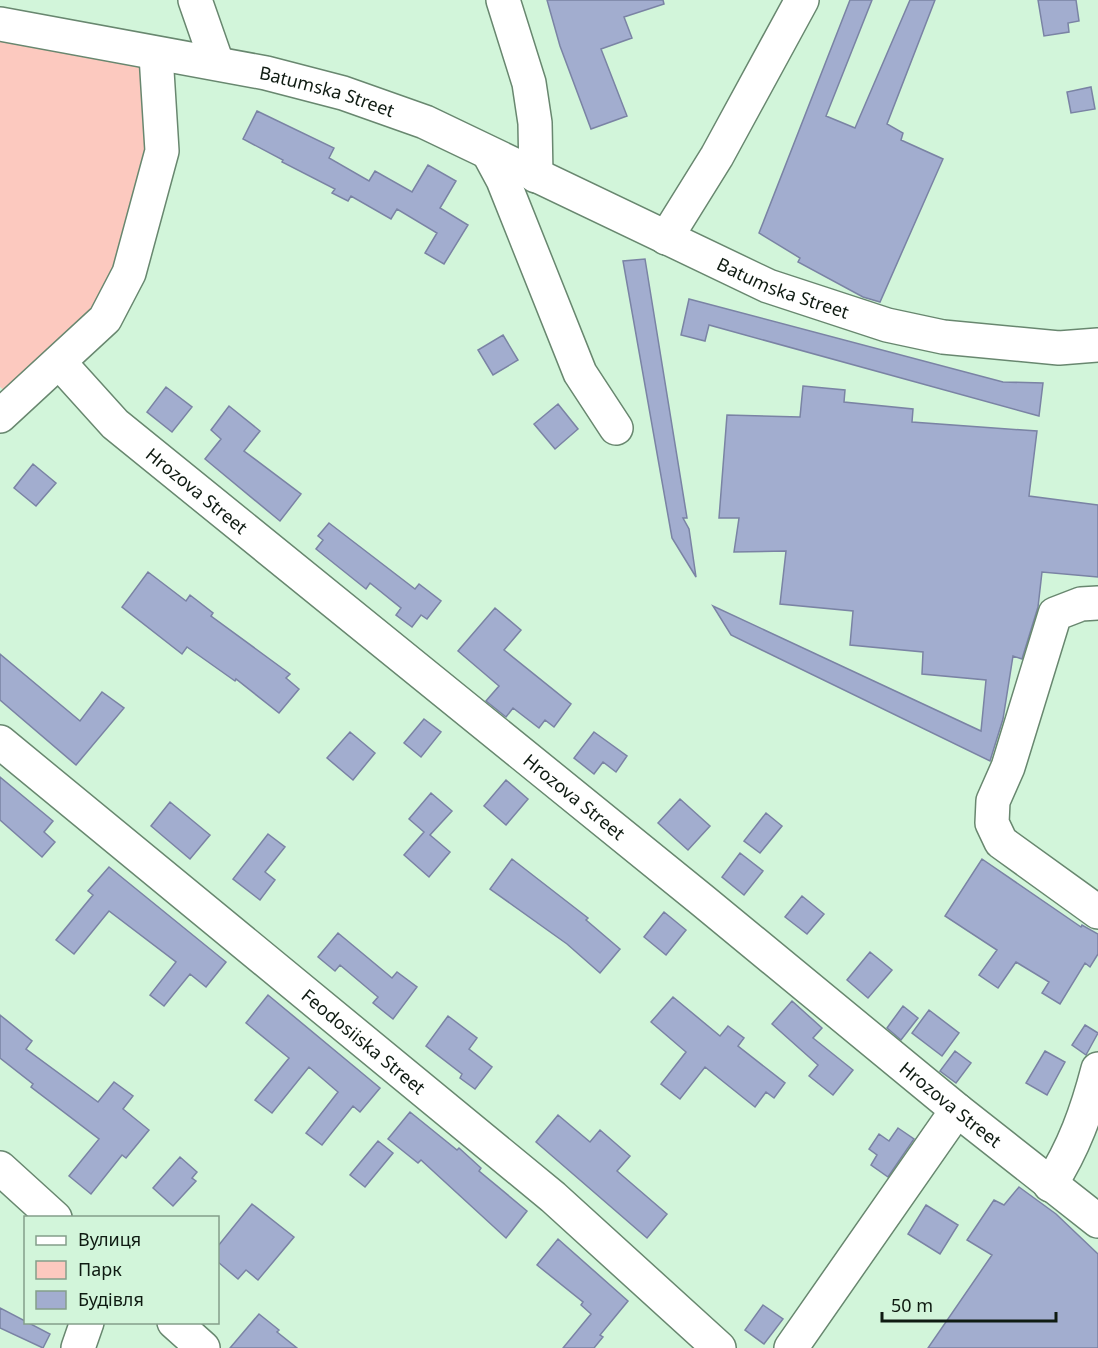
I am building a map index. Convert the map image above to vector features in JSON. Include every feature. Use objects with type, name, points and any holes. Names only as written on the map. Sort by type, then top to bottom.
[{"type":"street","points":[[195,0],[217,63]]},
{"type":"street","points":[[503,0],[529,83],[535,123],[536,176]]},
{"type":"street","points":[[666,237],[717,156],[802,0]]},
{"type":"street","name":"Batumska Street","points":[[0,24],[156,55],[217,63],[343,93],[425,122],[768,286],[887,326],[943,337],[1059,348],[1098,345]]},
{"type":"street","points":[[5,401],[59,362],[105,320],[129,273],[162,151],[156,55]]},
{"type":"street","points":[[489,154],[503,180],[580,373],[616,428]]},
{"type":"street","name":"Hrozova Street","points":[[59,362],[115,424],[957,1110],[1098,1221]]},
{"type":"street","points":[[1098,603],[1081,604],[1054,614],[1008,766],[993,801],[992,823],[1001,842],[1098,912]]},
{"type":"street","name":"Feodosiiska Street","points":[[0,742],[553,1197],[719,1348]]},
{"type":"street","points":[[1050,1185],[1064,1165],[1086,1116],[1098,1069]]},
{"type":"street","points":[[790,1348],[957,1110]]},
{"type":"street","points":[[0,1168],[53,1216]]},
{"type":"street","points":[[78,1348],[87,1324]]},
{"type":"street","points":[[175,1324],[203,1348]]},
{"type":"green space","points":[[0,24],[156,55],[162,116],[129,273],[16,400],[0,387]]},
{"type":"building","points":[[547,0],[663,0],[664,4],[624,17],[632,38],[601,49],[627,116],[591,129],[560,46]]},
{"type":"building","points":[[850,0],[872,0],[826,116],[855,128],[910,0],[935,0],[887,124],[903,133],[901,140],[943,159],[880,302],[863,297],[798,262],[800,258],[759,233]]},
{"type":"building","points":[[1038,0],[1076,0],[1079,21],[1068,23],[1069,32],[1044,36]]},
{"type":"building","points":[[1091,87],[1095,109],[1071,113],[1067,92]]},
{"type":"building","points":[[257,111],[334,148],[329,158],[369,181],[375,171],[412,192],[428,165],[456,181],[440,208],[468,225],[444,264],[425,253],[437,233],[397,209],[391,219],[351,196],[348,201],[332,193],[335,189],[243,139]]},
{"type":"building","points":[[645,259],[687,518],[683,518],[689,529],[696,577],[672,538],[623,261]]},
{"type":"building","points":[[689,299],[1003,382],[1043,383],[1039,416],[709,325],[705,341],[681,335]]},
{"type":"building","points":[[503,335],[518,360],[493,375],[478,350]]},
{"type":"building","points":[[803,386],[845,390],[844,402],[913,409],[912,422],[1037,431],[1029,496],[1098,505],[1098,577],[1042,572],[1038,607],[1022,659],[1013,656],[1003,719],[990,761],[731,635],[713,606],[981,731],[986,680],[922,674],[923,652],[850,645],[853,611],[780,604],[786,551],[734,552],[739,518],[719,518],[727,415],[800,417]]},
{"type":"building","points":[[166,387],[192,407],[172,432],[147,412]]},
{"type":"building","points":[[558,404],[578,429],[555,449],[534,424]]},
{"type":"building","points":[[229,406],[260,431],[244,451],[301,494],[280,521],[205,459],[221,439],[211,430]]},
{"type":"building","points":[[33,464],[56,483],[36,506],[14,488]]},
{"type":"building","points":[[329,523],[415,589],[419,584],[441,601],[427,619],[421,615],[412,627],[396,615],[401,608],[370,583],[366,589],[316,549],[323,540],[318,536]]},
{"type":"building","points":[[148,572],[186,601],[190,595],[213,613],[211,616],[290,674],[286,678],[299,689],[279,713],[236,679],[235,681],[187,647],[182,654],[122,607]]},
{"type":"building","points":[[495,608],[521,630],[504,650],[571,704],[554,727],[545,720],[539,728],[513,708],[506,717],[486,701],[499,686],[458,651]]},
{"type":"building","points":[[0,654],[80,721],[102,692],[124,708],[76,765],[0,700]]},
{"type":"building","points":[[424,719],[441,732],[421,757],[404,743]]},
{"type":"building","points":[[350,732],[375,753],[353,780],[327,758]]},
{"type":"building","points":[[594,732],[627,756],[616,772],[603,762],[594,774],[574,758]]},
{"type":"building","points":[[0,777],[53,821],[44,832],[55,842],[42,857],[0,820]]},
{"type":"building","points":[[506,780],[528,799],[506,825],[484,806]]},
{"type":"building","points":[[431,793],[452,811],[430,835],[450,852],[429,877],[404,855],[424,832],[409,819]]},
{"type":"building","points":[[680,799],[710,826],[688,850],[658,823]]},
{"type":"building","points":[[170,802],[210,835],[190,859],[151,826]]},
{"type":"building","points":[[766,813],[782,826],[760,853],[744,841]]},
{"type":"building","points":[[268,834],[285,847],[265,872],[275,880],[260,900],[233,879]]},
{"type":"building","points":[[740,853],[763,871],[744,895],[722,877]]},
{"type":"building","points":[[512,859],[588,918],[586,920],[620,949],[600,973],[567,944],[490,889]]},
{"type":"building","points":[[982,859],[1081,927],[1082,925],[1098,934],[1098,954],[1090,967],[1085,963],[1060,1004],[1042,993],[1049,982],[1016,962],[998,988],[979,975],[997,950],[945,916]]},
{"type":"building","points":[[109,867],[226,962],[206,987],[190,974],[164,1006],[150,995],[176,962],[109,911],[74,954],[56,940],[93,895],[88,891]]},
{"type":"building","points":[[802,896],[824,914],[807,934],[785,917]]},
{"type":"building","points":[[664,912],[686,930],[666,955],[644,937]]},
{"type":"building","points":[[338,933],[392,978],[397,972],[417,987],[393,1019],[373,1003],[378,997],[340,965],[335,971],[318,957]]},
{"type":"building","points":[[870,952],[892,970],[868,998],[847,980]]},
{"type":"building","points":[[268,995],[380,1088],[360,1112],[353,1106],[322,1145],[306,1133],[338,1092],[309,1067],[272,1113],[255,1100],[289,1058],[246,1023]]},
{"type":"building","points":[[673,997],[720,1036],[728,1026],[744,1038],[738,1046],[785,1083],[774,1098],[766,1092],[755,1107],[705,1067],[680,1099],[661,1084],[686,1052],[651,1022]]},
{"type":"building","points":[[792,1001],[822,1028],[813,1038],[853,1070],[833,1095],[809,1076],[818,1065],[772,1024]]},
{"type":"building","points":[[903,1006],[918,1018],[901,1040],[887,1028]]},
{"type":"building","points":[[929,1010],[959,1033],[942,1056],[912,1033]]},
{"type":"building","points":[[0,1015],[32,1041],[26,1049],[98,1102],[114,1082],[133,1096],[123,1109],[149,1130],[126,1158],[122,1155],[91,1194],[69,1176],[99,1139],[31,1087],[33,1084],[0,1058]]},
{"type":"building","points":[[448,1016],[477,1038],[469,1049],[492,1067],[475,1089],[460,1078],[462,1074],[426,1046]]},
{"type":"building","points":[[1085,1025],[1098,1033],[1086,1055],[1072,1045]]},
{"type":"building","points":[[955,1051],[971,1063],[956,1083],[940,1071]]},
{"type":"building","points":[[1045,1051],[1065,1062],[1047,1095],[1026,1083]]},
{"type":"building","points":[[410,1112],[457,1150],[459,1148],[481,1168],[479,1171],[527,1211],[506,1238],[421,1160],[418,1163],[388,1139]]},
{"type":"building","points":[[558,1115],[590,1142],[600,1130],[630,1156],[617,1171],[667,1214],[647,1238],[536,1142]]},
{"type":"building","points":[[898,1128],[914,1139],[888,1177],[871,1165],[877,1155],[869,1149],[879,1134],[889,1141]]},
{"type":"building","points":[[378,1141],[393,1153],[365,1187],[350,1175]]},
{"type":"building","points":[[180,1157],[197,1172],[192,1178],[196,1181],[173,1206],[153,1188]]},
{"type":"building","points":[[1019,1187],[1056,1214],[1098,1254],[1098,1348],[928,1348],[992,1255],[967,1240],[994,1200],[1004,1205]]},
{"type":"building","points":[[252,1204],[294,1237],[258,1280],[246,1270],[238,1279],[219,1263],[219,1245]]},
{"type":"building","points":[[926,1205],[958,1225],[940,1254],[908,1234]]},
{"type":"building","points":[[558,1239],[628,1301],[600,1335],[603,1337],[594,1348],[563,1348],[591,1314],[581,1305],[583,1302],[537,1265]]},
{"type":"building","points":[[763,1305],[783,1319],[764,1344],[745,1330]]},
{"type":"building","points":[[0,1308],[24,1320],[24,1324],[31,1324],[50,1334],[43,1348],[0,1328]]},
{"type":"building","points":[[259,1314],[279,1330],[277,1332],[297,1348],[230,1348]]}]
